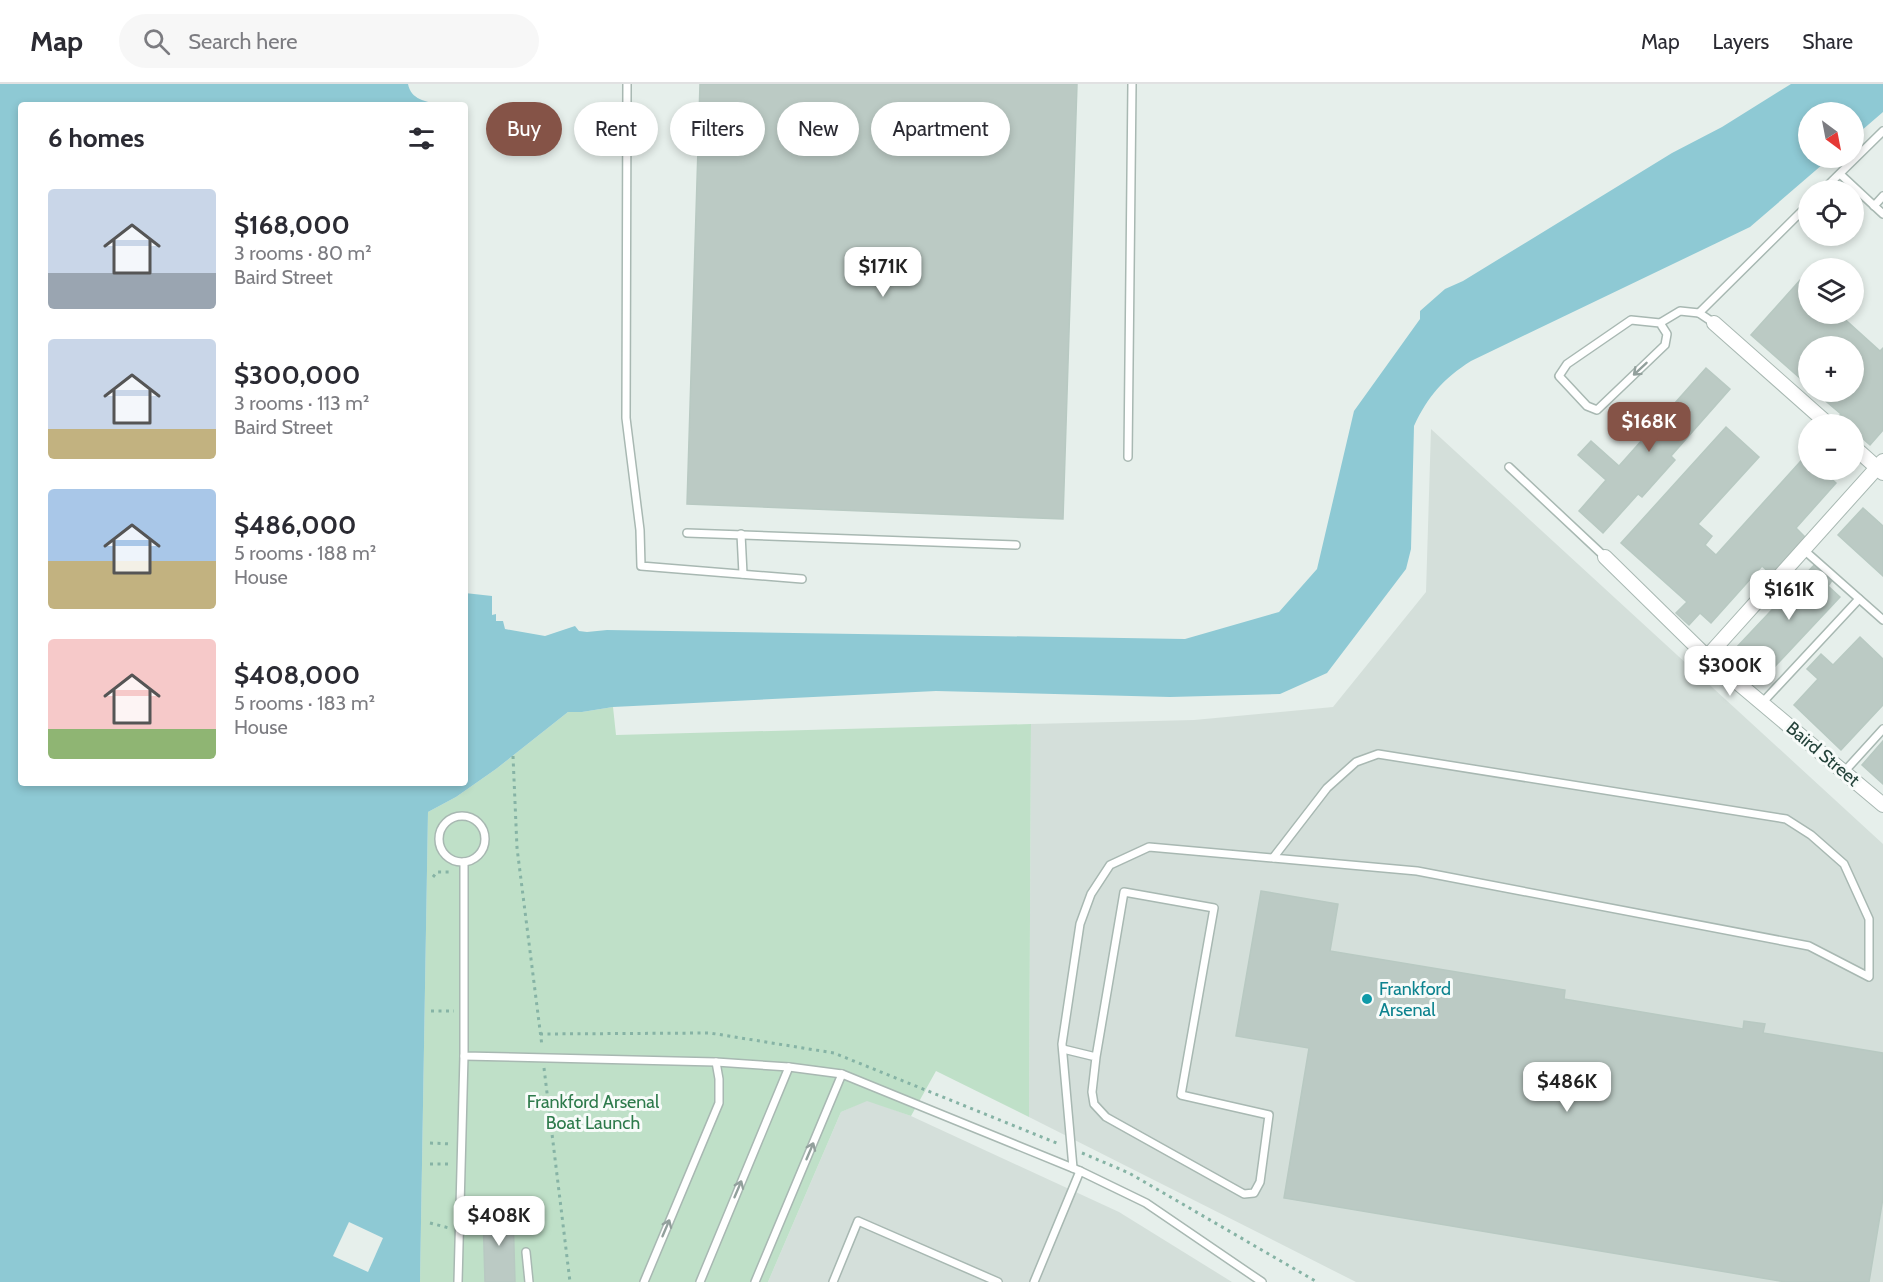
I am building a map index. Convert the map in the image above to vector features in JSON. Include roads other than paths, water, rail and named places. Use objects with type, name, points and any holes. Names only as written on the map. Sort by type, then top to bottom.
[{"type":"street","points":[[1714,323],[1817,414]]},
{"type":"street","points":[[1707,657],[1881,467],[1864,454]]},
{"type":"street","name":"Baird Street","points":[[1605,557],[1707,657],[1883,805]]},
{"type":"lane","points":[[627,84],[626,418],[640,530],[641,567],[802,579]]},
{"type":"lane","points":[[1128,457],[1132,84]]},
{"type":"lane","points":[[1834,180],[1883,131]]},
{"type":"lane","points":[[1840,174],[1883,214]]},
{"type":"lane","points":[[1874,206],[1883,196]]},
{"type":"lane","points":[[1699,313],[1798,215]]},
{"type":"lane","points":[[1660,323],[1667,334],[1665,345],[1597,410],[1587,406],[1560,376],[1568,364],[1631,320],[1660,323],[1680,311],[1699,313],[1714,323]]},
{"type":"lane","points":[[1509,467],[1605,557]]},
{"type":"lane","points":[[687,533],[1016,545]]},
{"type":"lane","points":[[741,534],[743,574]]},
{"type":"lane","points":[[1804,550],[1883,620]]},
{"type":"lane","points":[[1762,703],[1859,599]]},
{"type":"lane","points":[[1844,772],[1883,729]]},
{"type":"lane","points":[[1034,1282],[1076,1170],[1063,1049],[1080,924],[1091,894],[1110,865],[1149,847],[1417,871],[1809,946],[1869,977],[1869,919],[1844,864],[1811,835],[1786,819],[1378,754],[1356,762],[1328,788],[1273,858]]},
{"type":"lane","points":[[460,816],[474,819],[485,837],[482,851],[471,860],[464,862],[457,862],[444,854],[439,841],[439,834],[446,822],[460,816]]},
{"type":"lane","points":[[458,1282],[464,1056],[464,862]]},
{"type":"lane","points":[[1124,892],[1214,908],[1181,1095],[1269,1115],[1260,1182],[1254,1193],[1244,1194],[1106,1118],[1094,1104],[1092,1092],[1096,1056],[1124,892]]},
{"type":"lane","points":[[1063,1049],[1096,1056]]},
{"type":"lane","points":[[464,1056],[716,1062],[789,1067],[842,1074],[1076,1170],[1146,1203],[1262,1282]]},
{"type":"lane","points":[[644,1282],[719,1103],[720,1080],[716,1062]]},
{"type":"lane","points":[[700,1282],[789,1067]]},
{"type":"lane","points":[[755,1282],[842,1074]]},
{"type":"lane","points":[[833,1282],[858,1221],[998,1282]]},
{"type":"lane","points":[[526,1252],[529,1282]]},
{"type":"water","points":[[0,84],[408,84],[416,97],[428,102],[18,102],[18,786],[468,786],[468,593],[492,596],[492,615],[496,614],[496,621],[503,621],[505,629],[545,636],[575,626],[579,631],[587,632],[607,630],[1185,639],[1279,612],[1317,569],[1354,411],[1420,319],[1420,311],[1445,289],[1463,281],[1672,153],[1722,127],[1791,84],[1883,84],[1883,112],[1864,128],[1864,102],[1798,102],[1798,168],[1818,168],[1804,180],[1798,180],[1798,186],[1750,227],[1471,361],[1444,382],[1431,397],[1414,426],[1411,549],[1406,569],[1327,673],[1280,694],[1170,697],[936,691],[613,707],[568,712],[496,769],[456,797],[428,812],[420,1282],[0,1282]]},
{"type":"place","name":"Frankford Arsenal","points":[[1367,999]]},
{"type":"park label","name":"Frankford Arsenal Boat Launch","points":[[593,1112]]}]
